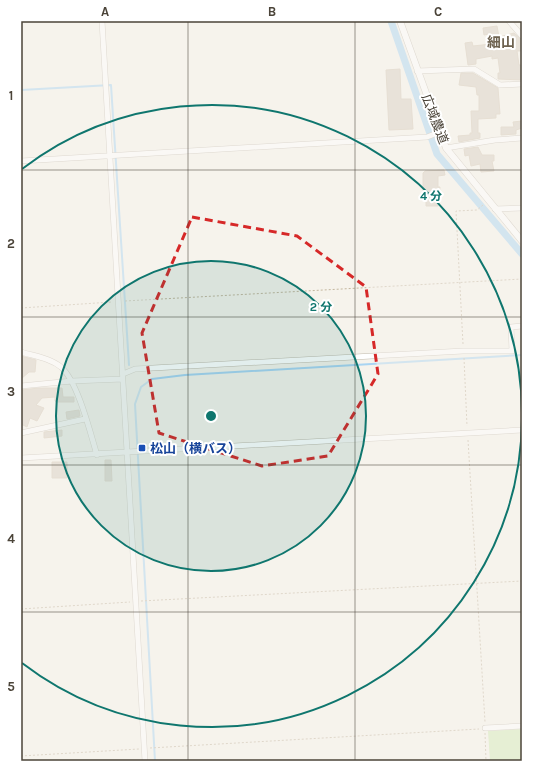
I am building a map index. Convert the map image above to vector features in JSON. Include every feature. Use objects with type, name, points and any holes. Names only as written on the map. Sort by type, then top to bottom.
[{"type":"street","points":[[102,21],[120,302],[127,452],[146,761]]},
{"type":"street","name":"広域農道","points":[[400,21],[446,148],[522,241]]},
{"type":"street","points":[[509,21],[522,36]]},
{"type":"street","points":[[417,71],[474,69],[500,85],[522,84]]},
{"type":"street","points":[[21,161],[110,157],[427,137],[440,132]]},
{"type":"street","points":[[446,148],[495,140],[522,138]]},
{"type":"street","points":[[495,209],[522,208]]},
{"type":"street","points":[[21,386],[123,376],[135,369],[463,351],[512,351],[512,327],[522,326]]},
{"type":"street","points":[[21,352],[48,360],[61,367],[72,381],[97,455]]},
{"type":"street","points":[[21,433],[85,419]]},
{"type":"street","points":[[21,458],[97,455],[467,432],[522,430]]},
{"type":"street","points":[[485,728],[522,726]]},
{"type":"path","points":[[486,761],[456,211],[477,210],[488,200]]},
{"type":"path","points":[[21,308],[522,279]]},
{"type":"path","points":[[21,608],[476,584],[522,580]]},
{"type":"path","points":[[21,756],[485,728]]},
{"type":"highlighted area","points":[[192,217],[297,236],[366,287],[378,374],[328,456],[262,466],[159,433],[142,333]]},
{"type":"green space","points":[[522,729],[522,761],[490,761],[488,731]]},
{"type":"building","points":[[497,26],[499,37],[514,33],[522,40],[522,51],[517,51],[519,65],[522,65],[522,80],[498,79],[498,73],[500,73],[498,58],[492,59],[492,56],[476,59],[476,64],[468,65],[465,43],[472,42],[473,46],[491,44],[489,34],[484,35],[483,28]]},
{"type":"building","points":[[400,69],[401,99],[411,99],[413,129],[389,130],[386,70]]},
{"type":"building","points":[[461,73],[473,73],[498,88],[500,114],[496,114],[496,118],[478,119],[478,133],[480,133],[480,138],[459,142],[458,136],[470,135],[470,133],[472,133],[471,111],[479,111],[479,95],[477,95],[476,87],[459,85]]},
{"type":"building","points":[[522,121],[522,128],[516,130],[516,134],[501,135],[501,127],[514,127],[513,122]]},
{"type":"building","points":[[478,147],[482,155],[494,155],[494,161],[492,161],[494,171],[481,172],[480,164],[471,166],[469,155],[465,156],[464,149]]},
{"type":"building","points":[[444,170],[445,175],[438,176],[438,187],[440,187],[438,206],[426,206],[426,194],[423,194],[423,173],[425,171]]},
{"type":"building","points":[[21,356],[36,360],[35,372],[29,372],[21,379]]},
{"type":"building","points":[[62,388],[63,397],[74,397],[74,402],[58,402],[55,401],[55,397],[42,398],[36,405],[44,408],[37,421],[30,418],[27,427],[21,424],[21,390]]},
{"type":"building","points":[[79,410],[80,416],[67,419],[66,412]]},
{"type":"building","points":[[62,430],[62,436],[44,438],[44,432]]},
{"type":"building","points":[[105,460],[111,460],[112,481],[105,481]]},
{"type":"building","points":[[52,462],[67,462],[67,478],[52,478]]},
{"type":"waterway","points":[[391,21],[437,154],[522,254]]},
{"type":"waterway","points":[[21,90],[111,85],[129,365]]},
{"type":"waterway","points":[[155,761],[135,404],[141,387],[152,379],[185,375],[522,355]]},
{"type":"place","name":"松山（横バス）","points":[[142,448]]},
{"type":"district","name":"細山","points":[[501,42]]}]
